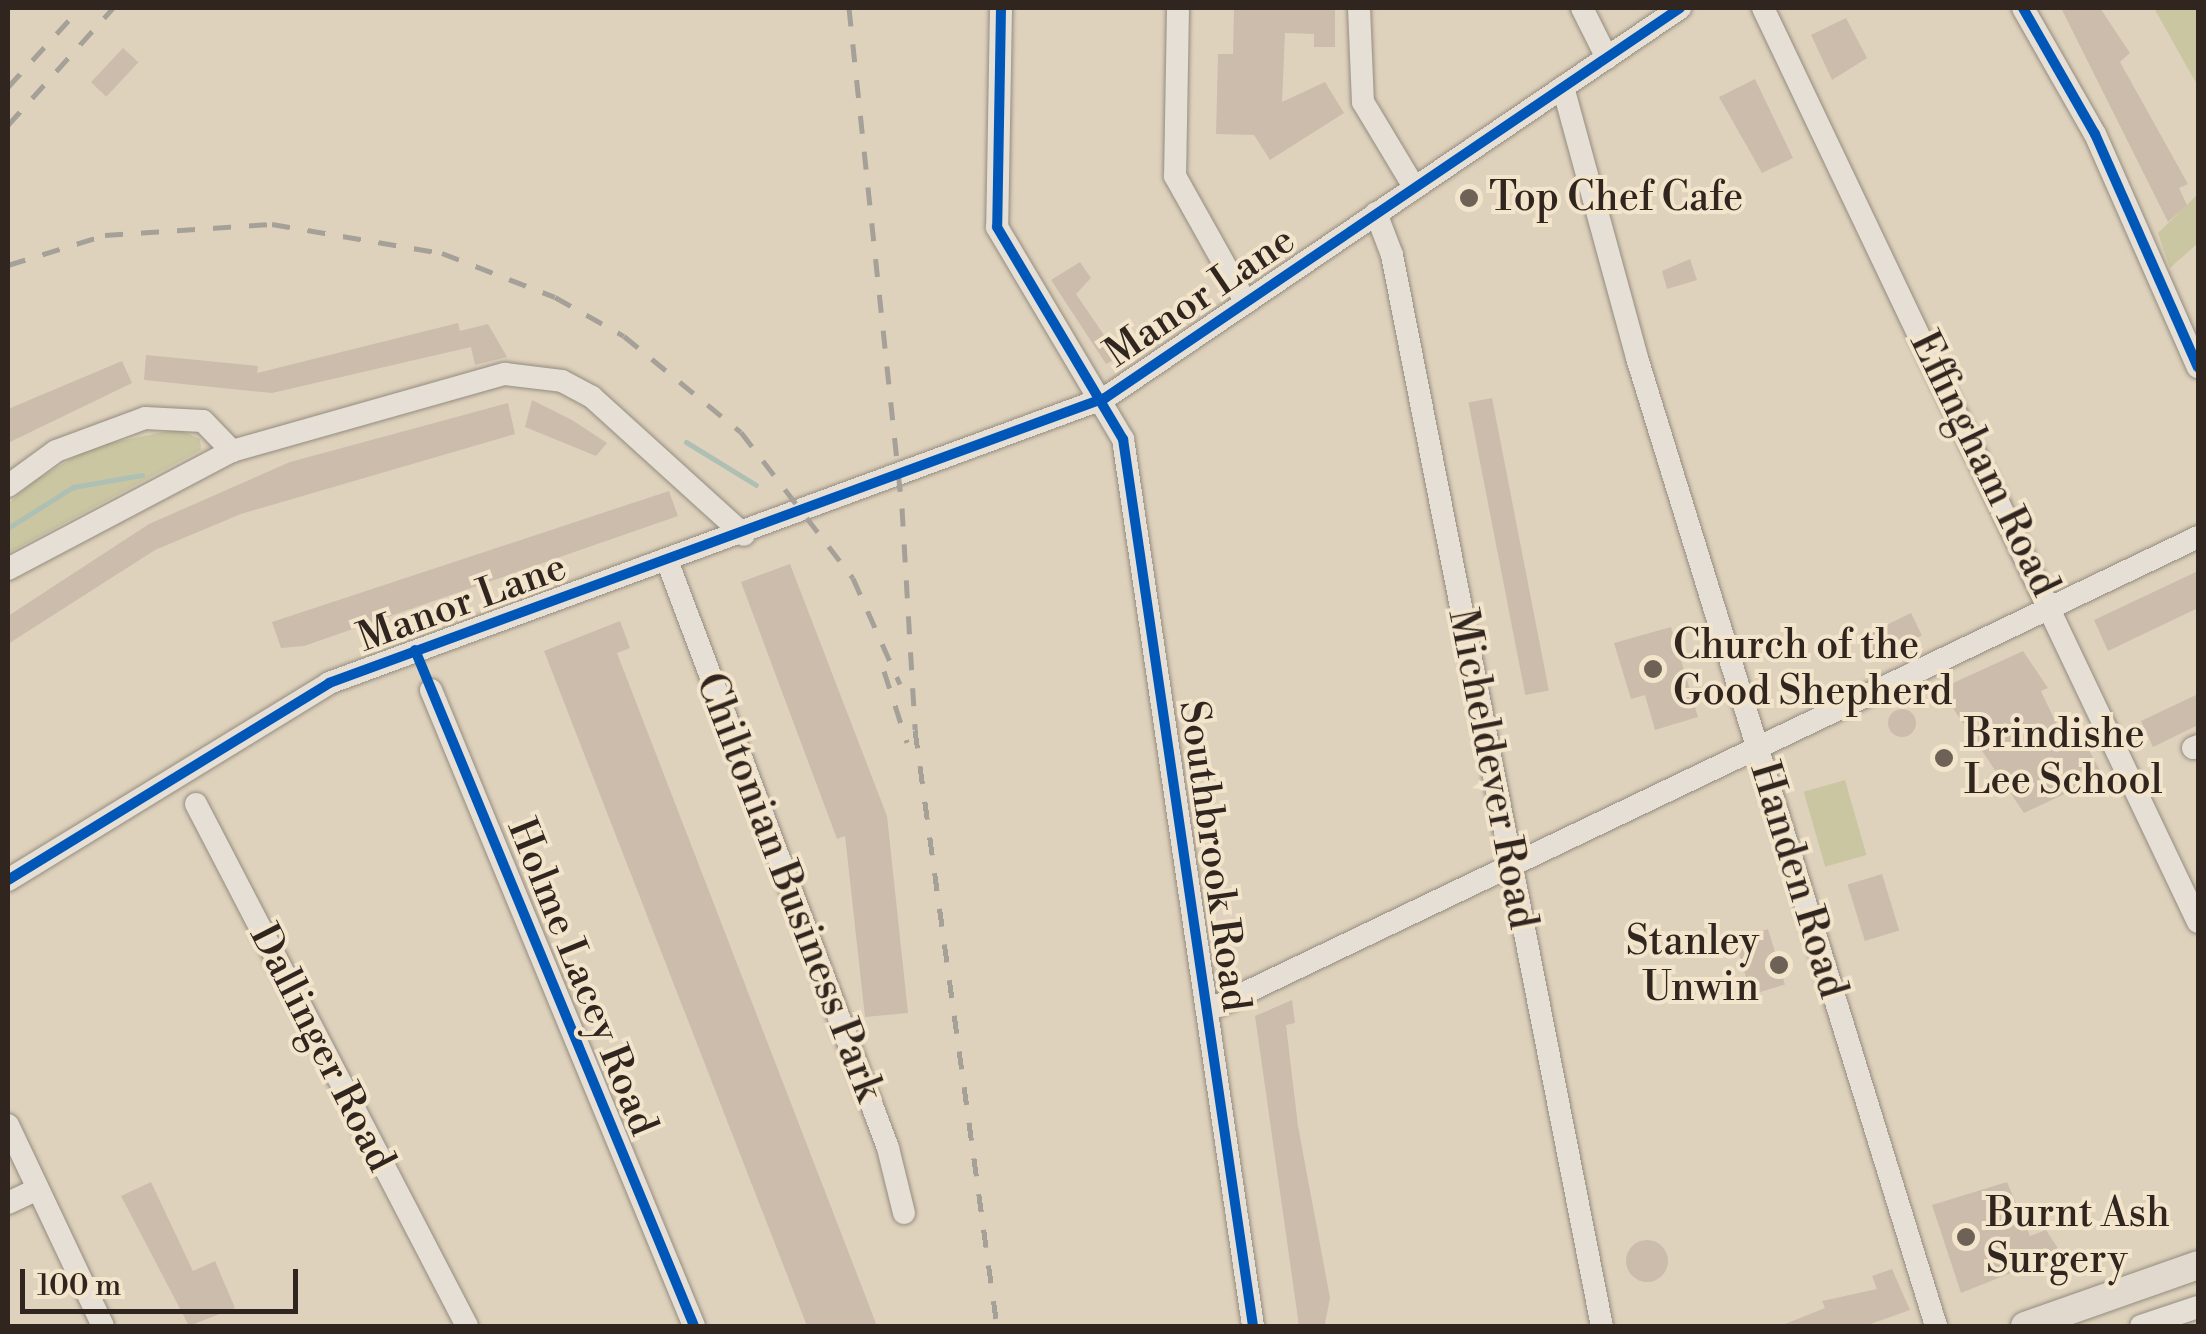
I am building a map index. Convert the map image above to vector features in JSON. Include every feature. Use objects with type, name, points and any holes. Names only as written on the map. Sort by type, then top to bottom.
[{"type":"main road","points":[[2025,1326],[2198,1264]]},
{"type":"street","name":"Southbrook Road","points":[[1001,8],[997,227],[1023,282],[1105,398],[1123,439],[1254,1326]]},
{"type":"street","points":[[1178,8],[1174,176],[1246,302]]},
{"type":"street","points":[[1359,8],[1364,102],[1414,187]]},
{"type":"street","points":[[1582,8],[1607,58]]},
{"type":"street","name":"Manor Lane","points":[[8,880],[329,682],[668,563],[1105,398],[1680,8]]},
{"type":"street","name":"Effingham Road","points":[[1764,8],[2052,607],[2198,922]]},
{"type":"street","points":[[2023,8],[2095,134],[2198,366]]},
{"type":"street","name":"Handen Road","points":[[1564,87],[1756,748],[1936,1326]]},
{"type":"street","name":"Micheldever Road","points":[[1376,213],[1392,255],[1602,1326]]},
{"type":"street","points":[[8,569],[232,450],[447,387],[534,374],[592,397],[635,430],[744,535]]},
{"type":"street","points":[[8,486],[56,451],[145,418],[203,421],[232,450]]},
{"type":"street","points":[[1206,1011],[2198,537]]},
{"type":"street","name":"Chiltonian Business Park","points":[[668,563],[888,1148],[904,1213]]},
{"type":"street","name":"Holme Lacey Road","points":[[431,690],[694,1326]]},
{"type":"street","name":"Dallinger Road","points":[[196,804],[467,1326]]},
{"type":"street","points":[[8,1125],[103,1326]]},
{"type":"street","points":[[8,1203],[38,1189]]},
{"type":"street","points":[[2142,1326],[2198,1306]]},
{"type":"shaded area","points":[[2154,8],[2198,8],[2198,86],[2187,67]]},
{"type":"shaded area","points":[[2198,194],[2198,243],[2170,268],[2158,233]]},
{"type":"shaded area","points":[[178,429],[200,439],[201,450],[8,553],[8,504],[33,482],[91,447]]},
{"type":"shaded area","points":[[1845,780],[1866,855],[1825,867],[1804,792]]},
{"type":"building","points":[[1234,8],[1335,8],[1335,47],[1314,47],[1314,34],[1285,33],[1282,102],[1325,82],[1344,113],[1270,160],[1254,135],[1216,134],[1218,54],[1233,54]]},
{"type":"building","points":[[2061,8],[2100,8],[2130,53],[2120,62],[2188,184],[2179,188],[2187,205],[2168,222]]},
{"type":"building","points":[[1846,18],[1867,58],[1832,80],[1811,35]]},
{"type":"building","points":[[123,48],[138,62],[106,97],[91,82]]},
{"type":"building","points":[[1755,79],[1793,158],[1762,173],[1719,97]]},
{"type":"building","points":[[1690,259],[1697,280],[1667,289],[1662,271]]},
{"type":"building","points":[[1080,262],[1091,278],[1076,294],[1119,357],[1106,364],[1051,280]]},
{"type":"building","points":[[458,323],[460,331],[488,324],[507,357],[475,365],[471,347],[272,393],[144,380],[146,355],[258,366],[257,373]]},
{"type":"building","points":[[122,361],[132,383],[8,443],[8,409]]},
{"type":"building","points":[[1492,398],[1549,691],[1525,695],[1468,403]]},
{"type":"building","points":[[532,400],[607,443],[596,456],[525,427]]},
{"type":"building","points":[[508,403],[515,434],[241,514],[155,550],[8,644],[8,616],[149,524],[290,462]]},
{"type":"building","points":[[669,491],[678,516],[304,646],[281,648],[272,622]]},
{"type":"building","points":[[790,564],[887,816],[908,1013],[865,1017],[845,836],[837,839],[741,582]]},
{"type":"building","points":[[2198,571],[2198,608],[2108,651],[2094,620]]},
{"type":"building","points":[[1911,613],[1922,635],[1870,661],[1859,638]]},
{"type":"building","points":[[620,621],[630,648],[617,653],[877,1326],[807,1326],[544,651]]},
{"type":"building","name":"Church of the Good Shepherd","points":[[1671,627],[1698,717],[1655,730],[1645,695],[1631,699],[1614,643]]},
{"type":"building","points":[[2023,651],[2048,688],[2041,691],[2064,740],[2080,733],[2103,776],[2024,813],[1940,689]]},
{"type":"building","points":[[2198,694],[2198,725],[2153,747],[2141,721]]},
{"type":"building","points":[[1902,709],[1912,713],[1916,723],[1912,733],[1902,737],[1892,733],[1888,723],[1892,713]]},
{"type":"building","points":[[1882,874],[1899,930],[1865,941],[1848,885]]},
{"type":"building","points":[[1768,929],[1785,984],[1751,995],[1735,939]]},
{"type":"building","points":[[1292,1000],[1295,1023],[1286,1025],[1298,1126],[1330,1298],[1325,1324],[1312,1326],[1299,1326],[1255,1016]]},
{"type":"building","points":[[151,1182],[193,1271],[215,1261],[235,1308],[189,1326],[121,1196]]},
{"type":"building","name":"Burnt Ash Surgery","points":[[2007,1182],[2030,1236],[2046,1230],[2061,1253],[1961,1293],[1932,1205]]},
{"type":"building","points":[[1647,1240],[1661,1247],[1668,1261],[1661,1275],[1647,1282],[1633,1275],[1626,1261],[1633,1247]]},
{"type":"building","points":[[1892,1269],[1910,1310],[1865,1326],[1780,1326],[1825,1308],[1822,1301],[1877,1289],[1872,1276]]},
{"type":"waterway","points":[[686,442],[756,485]]},
{"type":"waterway","points":[[8,528],[73,487],[142,475]]},
{"type":"railway","points":[[8,87],[80,8]]},
{"type":"railway","points":[[8,125],[113,8]]},
{"type":"railway","points":[[849,8],[902,508],[915,730],[997,1326]]},
{"type":"railway","points":[[8,265],[105,235],[272,224],[442,253],[555,297],[624,336],[741,432],[853,578],[900,684]]},
{"type":"railway","points":[[884,671],[907,742]]},
{"type":"cycle path","points":[[1001,8],[997,227],[1123,439],[1253,1326]]},
{"type":"cycle path","points":[[8,880],[329,683],[1105,398],[1680,8]]},
{"type":"cycle path","points":[[2023,8],[2095,134],[2198,367]]},
{"type":"cycle path","points":[[415,650],[694,1326]]},
{"type":"place","name":"Top Chef Cafe","points":[[1469,198]]},
{"type":"place","name":"Church of the Good Shepherd","points":[[1653,669]]},
{"type":"place","name":"Brindishe Lee School","points":[[1944,758]]},
{"type":"place","name":"Stanley Unwin","points":[[1779,965]]},
{"type":"place","name":"Burnt Ash Surgery","points":[[1966,1237]]}]
